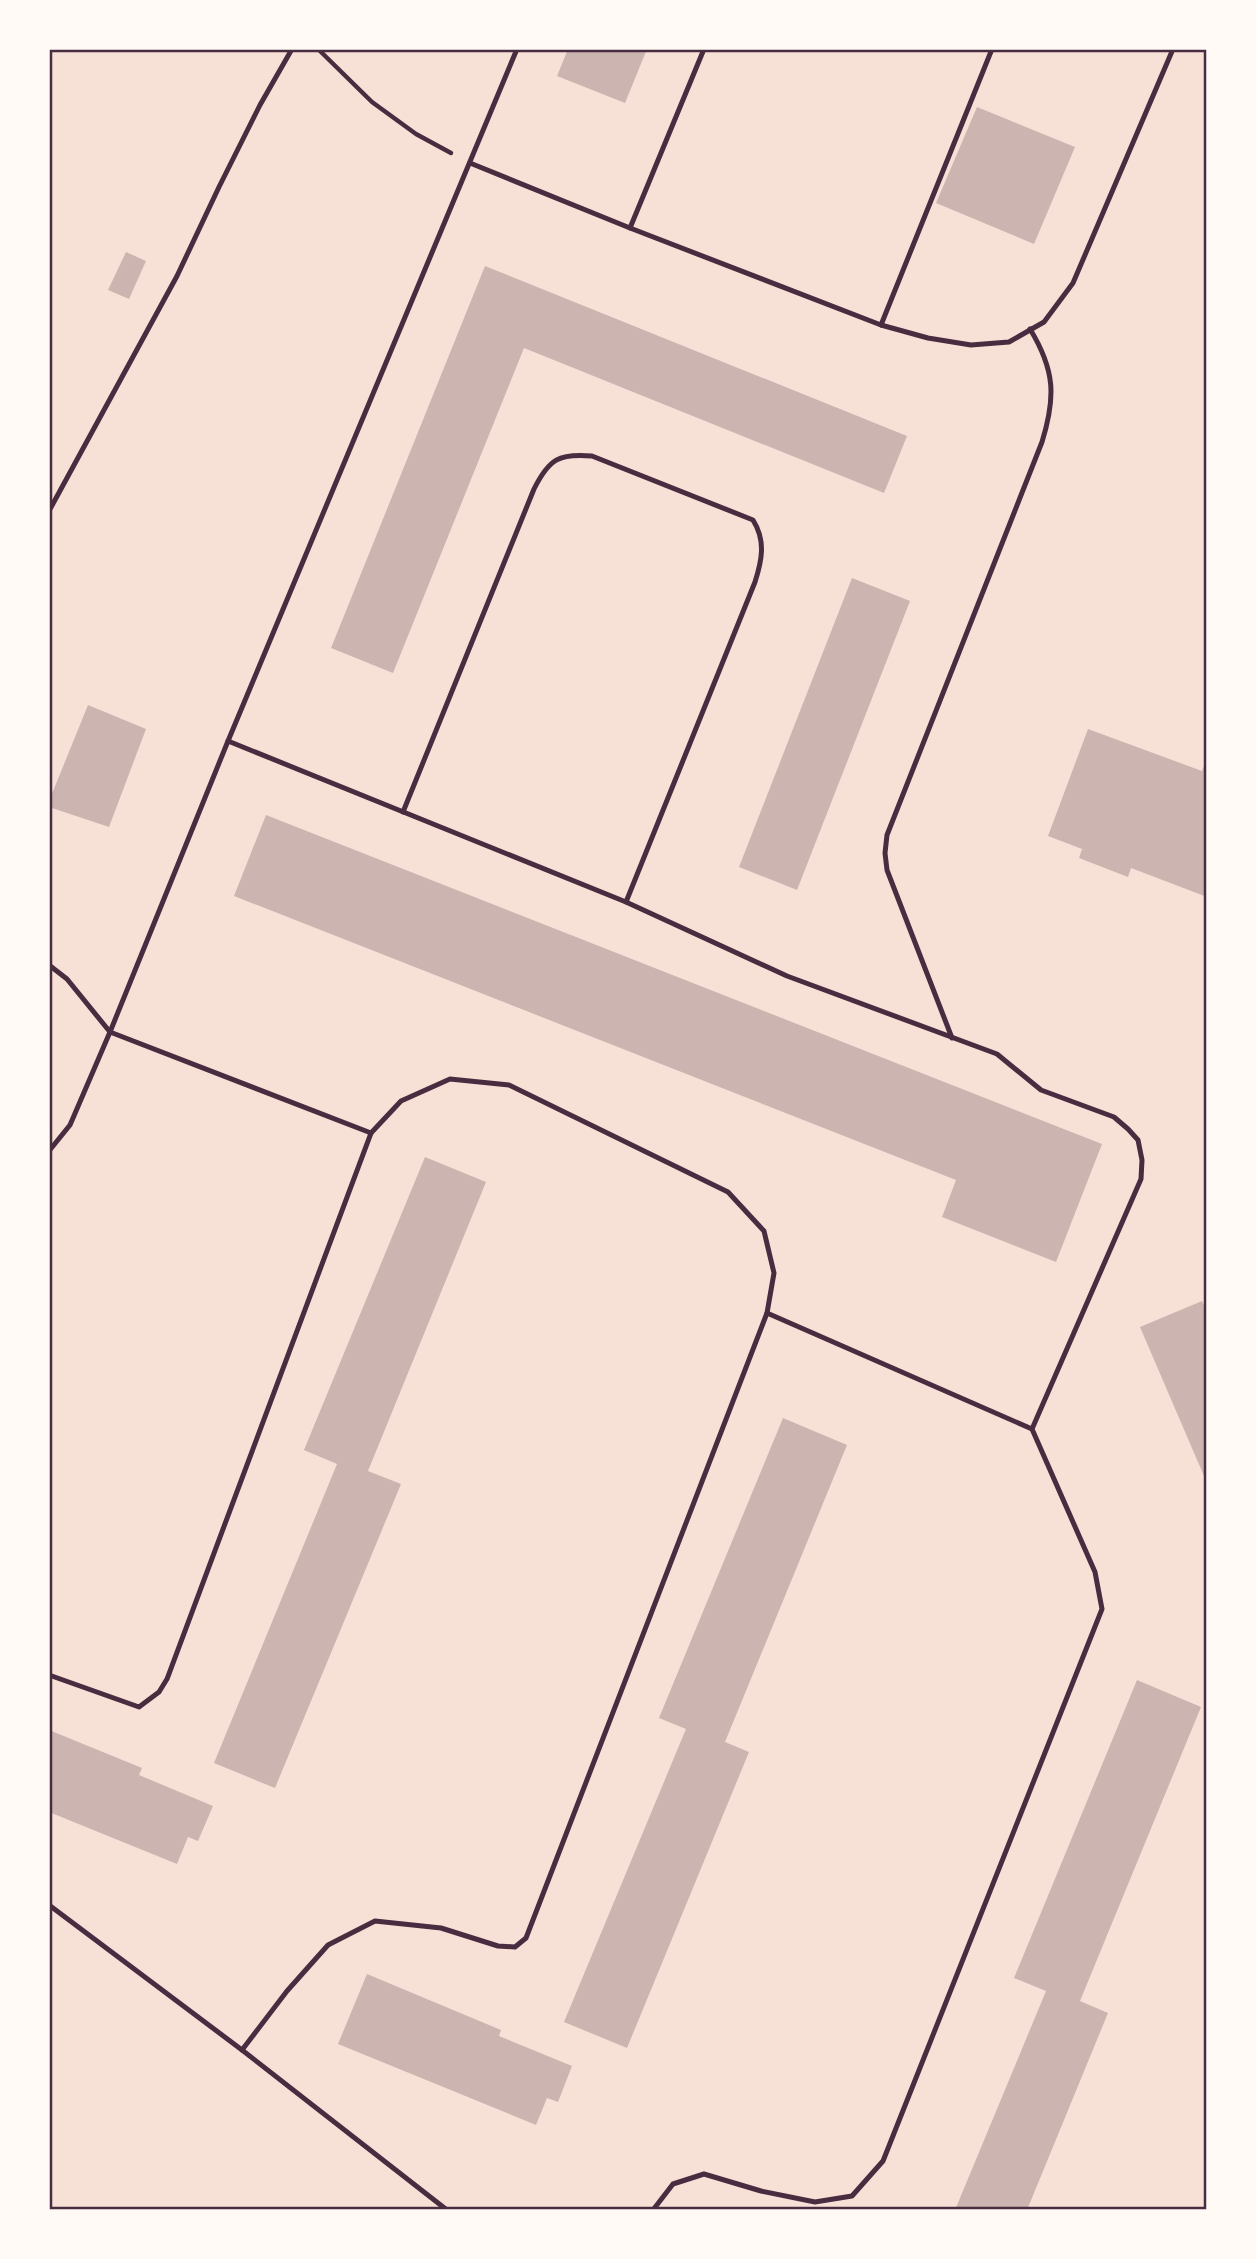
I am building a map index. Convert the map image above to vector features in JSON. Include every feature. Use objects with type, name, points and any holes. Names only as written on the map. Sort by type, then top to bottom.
[{"type":"lane","points":[[49,511],[177,276],[260,105],[292,49]]},
{"type":"lane","points":[[49,1151],[70,1125],[110,1032],[517,49]]},
{"type":"lane","points":[[630,228],[704,49]]},
{"type":"lane","points":[[881,325],[992,49]]},
{"type":"lane","points":[[470,163],[881,325],[928,338],[971,345],[1009,342],[1044,321],[1073,283],[1173,49]]},
{"type":"lane","points":[[952,1038],[887,870],[885,853],[887,835],[1051,414],[1048,362],[1030,329]]},
{"type":"lane","points":[[403,812],[534,489],[543,471],[553,460],[573,455],[592,456],[753,520],[761,532],[763,548],[755,582],[626,902]]},
{"type":"lane","points":[[229,741],[626,902],[787,976],[997,1054],[1041,1090],[1114,1117],[1138,1140],[1142,1160],[1141,1179],[1032,1429]]},
{"type":"lane","points":[[49,965],[67,979],[110,1032],[370,1133]]},
{"type":"lane","points":[[49,1675],[139,1707],[159,1692],[167,1679],[370,1133],[401,1101],[450,1079],[509,1085],[728,1192],[764,1231],[774,1273],[767,1313],[526,1938],[515,1947],[498,1946],[441,1928],[374,1921],[328,1945],[287,1991],[242,2050]]},
{"type":"lane","points":[[653,2210],[673,2184],[704,2174],[761,2191],[815,2202],[852,2196],[883,2161],[1102,1609],[1095,1572],[1032,1429],[767,1313]]},
{"type":"lane","points":[[49,1905],[242,2050],[447,2210]]},
{"type":"path","points":[[318,49],[372,102],[416,134],[470,163]]},
{"type":"building","points":[[568,49],[647,49],[625,103],[557,76]]},
{"type":"building","points":[[977,107],[1075,147],[1034,244],[936,203]]},
{"type":"building","points":[[126,252],[146,261],[129,299],[108,290]]},
{"type":"building","points":[[485,266],[907,436],[884,493],[524,348],[393,673],[331,648]]},
{"type":"building","points":[[852,578],[910,601],[797,890],[739,867]]},
{"type":"building","points":[[88,705],[146,729],[109,827],[49,807],[49,801]]},
{"type":"building","points":[[1088,729],[1202,771],[1207,758],[1207,897],[1131,868],[1128,877],[1079,858],[1082,849],[1048,836]]},
{"type":"building","points":[[266,815],[1102,1144],[1056,1262],[942,1217],[956,1180],[234,896]]},
{"type":"building","points":[[425,1157],[486,1182],[368,1471],[401,1484],[275,1788],[214,1763],[337,1464],[304,1450]]},
{"type":"building","points":[[1202,1301],[1207,1312],[1207,1483],[1140,1327]]},
{"type":"building","points":[[783,1418],[847,1445],[725,1742],[749,1752],[627,2048],[564,2022],[686,1729],[659,1718]]},
{"type":"building","points":[[1137,1680],[1201,1707],[1080,2001],[1108,2013],[1027,2210],[955,2210],[1046,1991],[1014,1978]]},
{"type":"building","points":[[49,1730],[142,1768],[139,1775],[213,1806],[198,1841],[188,1837],[177,1864],[49,1812]]},
{"type":"building","points":[[367,1974],[501,2030],[499,2036],[572,2066],[558,2102],[547,2098],[536,2125],[338,2044]]}]
